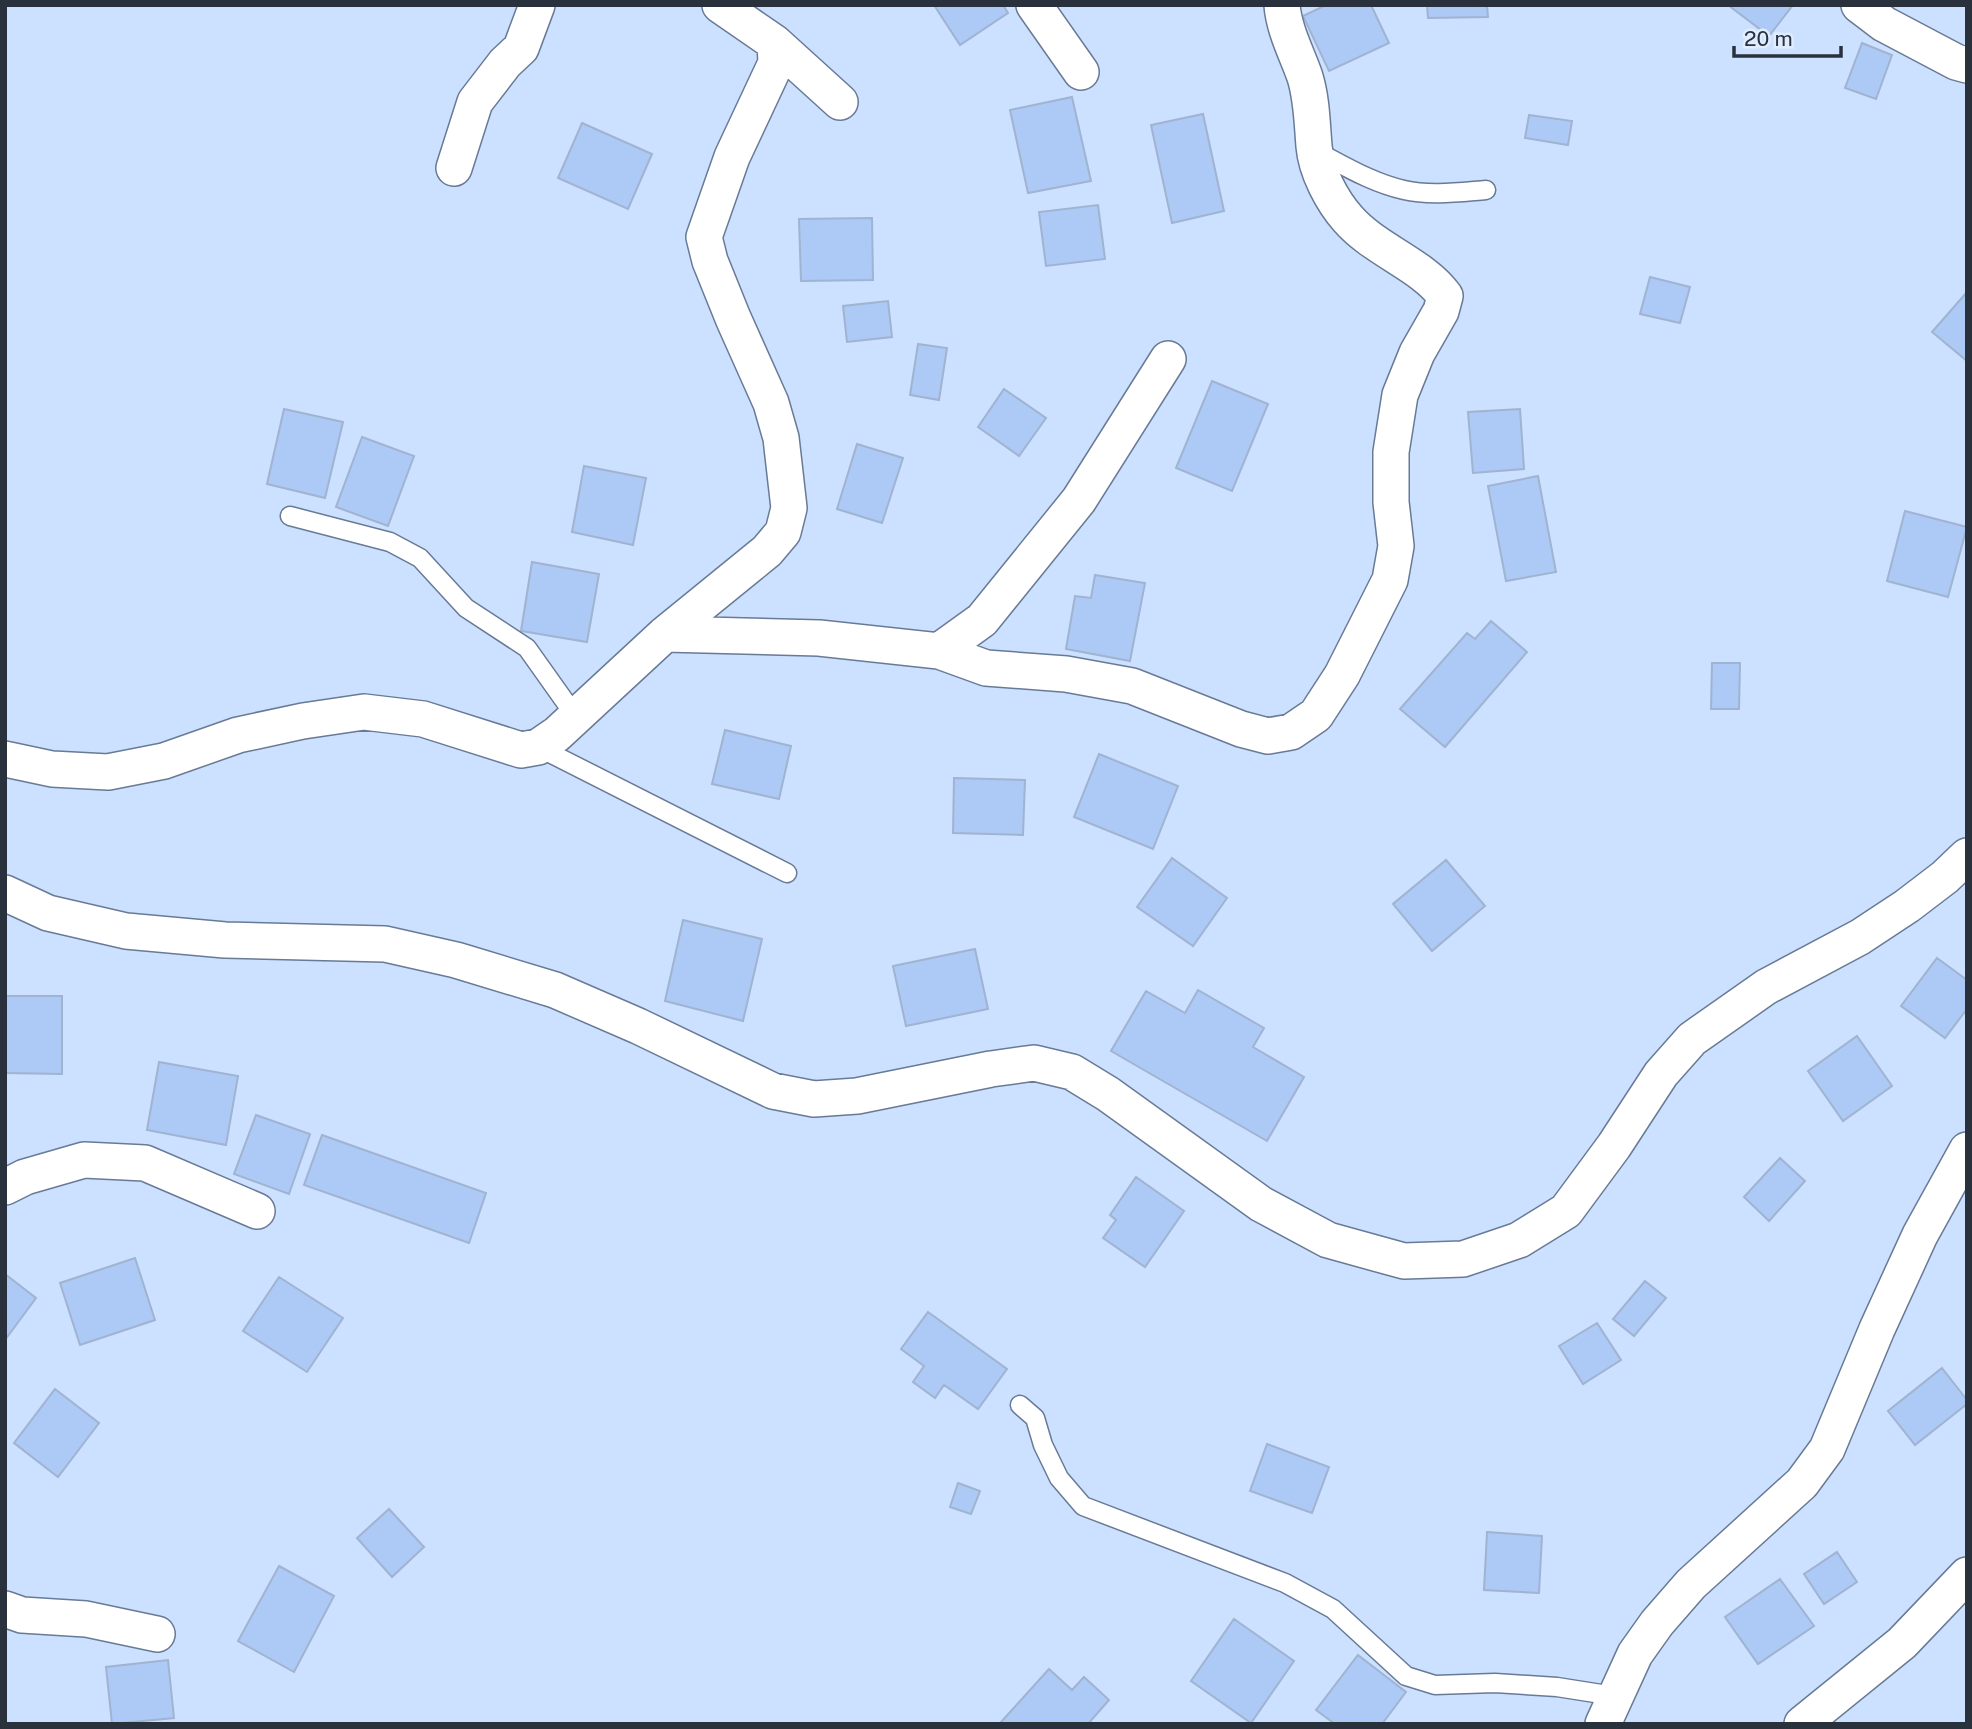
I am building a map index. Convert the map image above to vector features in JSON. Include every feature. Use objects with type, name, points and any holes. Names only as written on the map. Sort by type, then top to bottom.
[{"type":"street","points":[[454,168],[475,102],[505,63],[521,48],[537,5]]},
{"type":"street","points":[[720,5],[775,43],[840,102]]},
{"type":"street","points":[[1034,5],[1081,72]]},
{"type":"street","points":[[665,634],[819,638],[939,651],[986,668],[1066,674],[1132,686],[1241,729],[1268,736],[1291,732],[1317,715],[1342,675],[1390,580],[1396,546],[1391,502],[1391,452],[1400,395],[1417,353],[1441,311],[1445,296],[1436,284],[1377,245],[1348,219],[1328,190],[1314,150],[1313,117],[1305,79],[1290,40],[1282,5]]},
{"type":"street","points":[[1859,5],[1884,24],[1956,62],[1967,65]]},
{"type":"street","points":[[5,759],[52,769],[108,772],[164,761],[238,735],[303,721],[364,712],[423,719],[521,750],[538,747],[576,717],[665,634],[767,551],[782,532],[789,508],[781,438],[771,403],[733,318],[704,237],[732,157],[776,64],[775,43]]},
{"type":"street","points":[[939,651],[982,620],[1065,519],[1168,359]]},
{"type":"street","points":[[5,893],[48,913],[126,931],[225,940],[385,944],[456,960],[555,990],[638,1026],[773,1091],[814,1099],[857,1096],[1034,1063],[1072,1072],[1108,1094],[1261,1204],[1328,1240],[1404,1261],[1463,1259],[1519,1240],[1566,1211],[1614,1146],[1661,1074],[1692,1039],[1766,987],[1860,937],[1907,906],[1967,856]]},
{"type":"street","points":[[1609,1710],[1635,1654],[1657,1623],[1691,1584],[1802,1483],[1827,1449],[1920,1235],[1967,1150]]},
{"type":"street","points":[[5,1187],[25,1177],[84,1160],[145,1163],[257,1211]]},
{"type":"street","points":[[1802,1724],[1902,1643],[1967,1575]]},
{"type":"street","points":[[5,1608],[22,1615],[86,1619],[157,1634]]},
{"type":"lane","points":[[1314,150],[1361,175],[1405,191],[1444,193],[1486,190]]},
{"type":"lane","points":[[290,516],[390,542],[420,558],[467,608],[527,648],[576,717]]},
{"type":"lane","points":[[538,747],[787,873]]},
{"type":"lane","points":[[1020,1405],[1035,1418],[1043,1445],[1059,1478],[1083,1506],[1285,1583],[1332,1609],[1406,1676],[1435,1685],[1495,1683],[1557,1687],[1609,1710]]},
{"type":"building","points":[[934,5],[1003,5],[1008,13],[960,45]]},
{"type":"building","points":[[1326,5],[1371,5],[1389,43],[1329,71],[1303,16]]},
{"type":"building","points":[[1427,5],[1487,5],[1488,17],[1428,18]]},
{"type":"building","points":[[1728,5],[1793,5],[1769,36]]},
{"type":"building","points":[[1862,43],[1892,55],[1876,99],[1845,88]]},
{"type":"building","points":[[1072,97],[1091,181],[1028,193],[1010,110]]},
{"type":"building","points":[[1203,114],[1224,211],[1172,223],[1151,125]]},
{"type":"building","points":[[1529,115],[1572,121],[1568,145],[1525,138]]},
{"type":"building","points":[[582,123],[652,154],[628,209],[558,178]]},
{"type":"building","points":[[1098,205],[1105,259],[1046,266],[1039,212]]},
{"type":"building","points":[[872,218],[873,280],[801,281],[799,219]]},
{"type":"building","points":[[1650,277],[1690,287],[1680,323],[1640,314]]},
{"type":"building","points":[[1967,292],[1967,361],[1932,332]]},
{"type":"building","points":[[888,301],[892,337],[847,342],[843,306]]},
{"type":"building","points":[[918,344],[947,348],[939,400],[910,395]]},
{"type":"building","points":[[1212,381],[1268,404],[1232,491],[1176,468]]},
{"type":"building","points":[[1004,389],[1046,418],[1019,456],[978,427]]},
{"type":"building","points":[[284,409],[343,422],[325,498],[267,484]]},
{"type":"building","points":[[1520,409],[1524,469],[1473,473],[1468,412]]},
{"type":"building","points":[[362,437],[414,456],[388,526],[336,507]]},
{"type":"building","points":[[857,444],[903,458],[882,523],[837,509]]},
{"type":"building","points":[[584,466],[646,478],[633,545],[572,532]]},
{"type":"building","points":[[1538,476],[1556,572],[1506,581],[1488,486]]},
{"type":"building","points":[[1905,511],[1967,527],[1948,597],[1887,581]]},
{"type":"building","points":[[532,562],[599,574],[587,642],[521,631]]},
{"type":"building","points":[[1095,575],[1145,583],[1130,661],[1066,649],[1075,596],[1091,598]]},
{"type":"building","points":[[1491,621],[1527,652],[1445,747],[1400,709],[1467,633],[1475,639]]},
{"type":"building","points":[[1712,663],[1740,663],[1739,709],[1711,709]]},
{"type":"building","points":[[725,730],[791,746],[779,799],[712,784]]},
{"type":"building","points":[[1099,754],[1178,786],[1153,849],[1074,817]]},
{"type":"building","points":[[954,778],[1025,780],[1023,835],[953,833]]},
{"type":"building","points":[[1172,858],[1227,898],[1193,946],[1137,907]]},
{"type":"building","points":[[1446,860],[1485,906],[1432,951],[1393,904]]},
{"type":"building","points":[[683,920],[762,939],[743,1021],[665,1001]]},
{"type":"building","points":[[975,949],[988,1009],[906,1026],[893,966]]},
{"type":"building","points":[[1937,958],[1967,980],[1967,1009],[1945,1038],[1901,1006]]},
{"type":"building","points":[[1198,990],[1264,1028],[1253,1047],[1304,1077],[1267,1141],[1111,1051],[1146,991],[1185,1013]]},
{"type":"building","points":[[5,996],[62,996],[62,1074],[5,1073]]},
{"type":"building","points":[[1857,1036],[1892,1086],[1843,1121],[1808,1071]]},
{"type":"building","points":[[159,1062],[238,1076],[226,1145],[147,1130]]},
{"type":"building","points":[[256,1115],[310,1134],[289,1194],[234,1174]]},
{"type":"building","points":[[322,1135],[486,1193],[469,1243],[304,1185]]},
{"type":"building","points":[[1780,1158],[1805,1181],[1769,1221],[1744,1197]]},
{"type":"building","points":[[1136,1177],[1184,1211],[1145,1267],[1103,1238],[1116,1220],[1110,1215]]},
{"type":"building","points":[[135,1258],[155,1320],[80,1345],[60,1283]]},
{"type":"building","points":[[5,1274],[36,1298],[5,1340]]},
{"type":"building","points":[[279,1277],[343,1318],[307,1372],[243,1331]]},
{"type":"building","points":[[1645,1281],[1666,1298],[1634,1336],[1613,1319]]},
{"type":"building","points":[[928,1312],[1007,1369],[978,1409],[944,1385],[935,1398],[913,1382],[924,1366],[901,1349]]},
{"type":"building","points":[[1597,1323],[1621,1360],[1583,1384],[1559,1346]]},
{"type":"building","points":[[1942,1368],[1967,1400],[1967,1404],[1915,1445],[1888,1411]]},
{"type":"building","points":[[55,1389],[99,1423],[58,1477],[14,1443]]},
{"type":"building","points":[[1267,1444],[1329,1467],[1312,1513],[1250,1491]]},
{"type":"building","points":[[958,1483],[980,1491],[971,1514],[950,1507]]},
{"type":"building","points":[[389,1509],[424,1547],[392,1577],[357,1538]]},
{"type":"building","points":[[1487,1532],[1542,1536],[1539,1593],[1484,1590]]},
{"type":"building","points":[[1837,1552],[1857,1582],[1824,1604],[1804,1574]]},
{"type":"building","points":[[279,1566],[334,1596],[294,1672],[238,1641]]},
{"type":"building","points":[[1780,1579],[1814,1626],[1758,1664],[1725,1617]]},
{"type":"building","points":[[1234,1619],[1294,1661],[1251,1723],[1191,1681]]},
{"type":"building","points":[[1358,1655],[1406,1692],[1382,1724],[1335,1724],[1316,1710]]},
{"type":"building","points":[[168,1660],[174,1718],[112,1724],[106,1667]]},
{"type":"building","points":[[1049,1669],[1072,1690],[1084,1677],[1109,1700],[1088,1724],[1002,1724],[1001,1722]]}]
